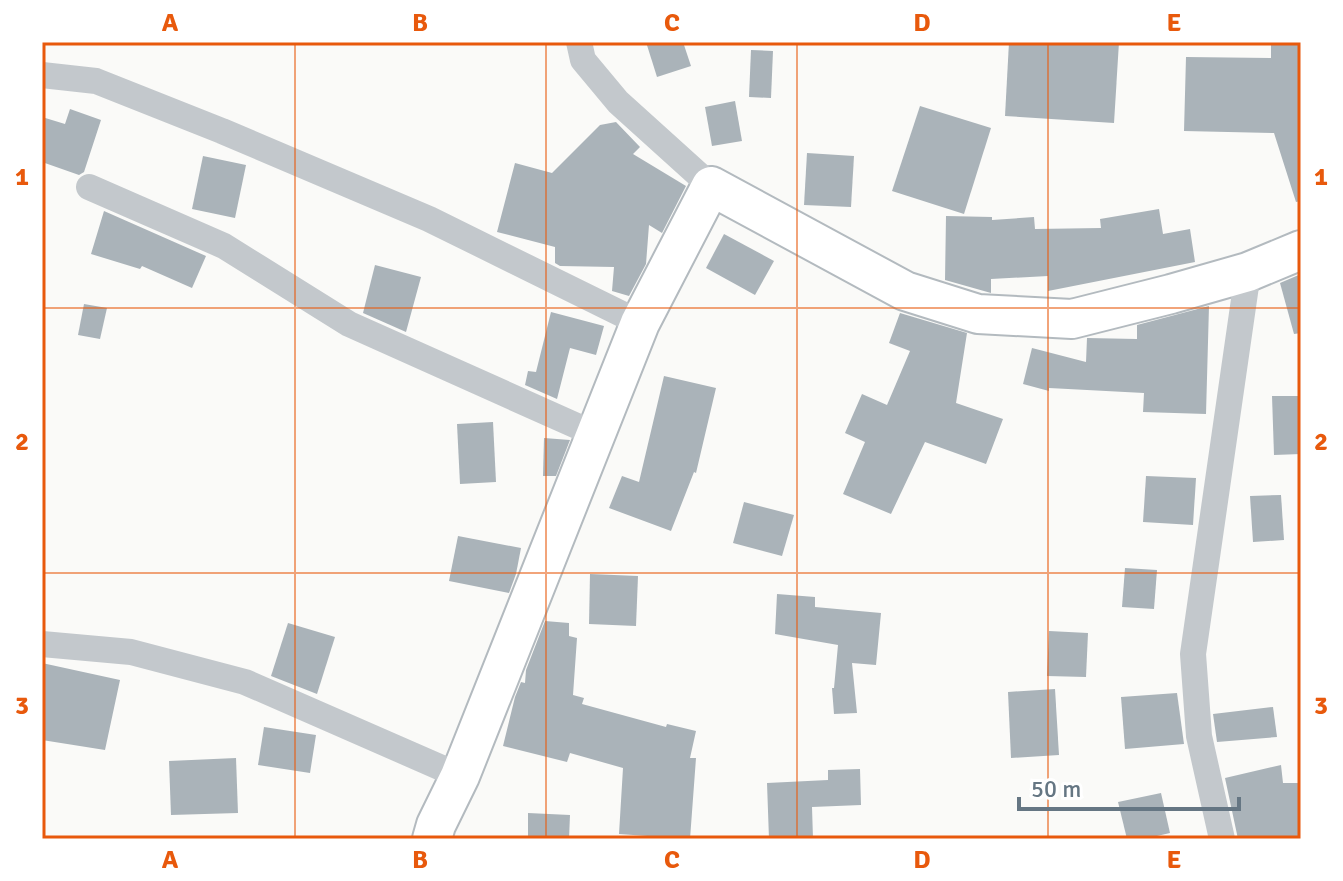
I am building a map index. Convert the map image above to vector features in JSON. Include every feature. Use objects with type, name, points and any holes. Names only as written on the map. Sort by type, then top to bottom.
[{"type":"street","points":[[579,42],[583,60],[618,102],[711,186],[905,291],[978,314],[1072,319],[1248,272],[1301,250]]},
{"type":"street","points":[[42,75],[96,81],[222,131],[429,219],[640,323]]},
{"type":"street","points":[[432,839],[460,776],[640,323],[711,186]]},
{"type":"street","points":[[89,187],[224,246],[349,324],[597,435]]},
{"type":"street","points":[[1222,839],[1199,736],[1193,654],[1248,272]]},
{"type":"street","points":[[42,644],[131,652],[245,682],[460,776]]},
{"type":"building","points":[[646,42],[683,42],[691,66],[657,77]]},
{"type":"building","points":[[1009,42],[1119,42],[1114,123],[1005,116]]},
{"type":"building","points":[[1271,42],[1301,42],[1301,201],[1296,202],[1274,133],[1184,131],[1186,57],[1271,58]]},
{"type":"building","points":[[751,50],[773,51],[771,98],[749,97]]},
{"type":"building","points":[[735,101],[742,141],[712,146],[705,107]]},
{"type":"building","points":[[920,106],[991,128],[964,214],[892,191]]},
{"type":"building","points":[[70,109],[101,120],[84,172],[79,175],[42,162],[42,117],[65,124]]},
{"type":"building","points":[[616,122],[640,147],[633,154],[686,186],[662,233],[649,225],[646,264],[629,296],[612,291],[614,267],[560,266],[555,263],[555,247],[497,232],[515,163],[552,173],[600,125]]},
{"type":"building","points":[[807,153],[854,156],[851,207],[804,205]]},
{"type":"building","points":[[203,156],[246,165],[235,218],[192,209]]},
{"type":"building","points":[[1159,209],[1163,234],[1190,229],[1195,262],[1048,291],[1048,276],[991,279],[991,293],[945,280],[946,216],[992,217],[992,220],[1034,217],[1035,229],[1101,228],[1100,219]]},
{"type":"building","points":[[104,211],[206,256],[192,288],[142,266],[140,269],[91,254]]},
{"type":"building","points":[[724,234],[774,261],[755,295],[706,268]]},
{"type":"building","points":[[375,265],[421,277],[406,332],[363,313]]},
{"type":"building","points":[[1301,274],[1301,333],[1294,334],[1280,283]]},
{"type":"building","points":[[84,304],[107,308],[100,339],[78,335]]},
{"type":"building","points":[[1209,306],[1206,414],[1143,412],[1144,393],[1049,388],[1049,391],[1023,384],[1032,348],[1086,362],[1087,338],[1137,339],[1137,325]]},
{"type":"building","points":[[551,312],[604,326],[596,355],[570,348],[557,399],[525,385],[528,371],[536,372]]},
{"type":"building","points":[[900,313],[967,333],[956,403],[1003,419],[986,464],[925,442],[891,514],[843,494],[865,442],[845,433],[862,394],[887,405],[910,351],[889,343]]},
{"type":"building","points":[[664,376],[716,388],[696,473],[671,531],[609,508],[622,476],[639,482]]},
{"type":"building","points":[[1272,396],[1301,396],[1301,454],[1274,455]]},
{"type":"building","points":[[493,422],[496,482],[460,484],[457,424]]},
{"type":"building","points":[[544,438],[570,440],[556,476],[543,476]]},
{"type":"building","points":[[1146,476],[1196,478],[1193,525],[1143,522]]},
{"type":"building","points":[[1281,495],[1284,540],[1253,542],[1250,496]]},
{"type":"building","points":[[744,502],[794,515],[782,556],[733,543]]},
{"type":"building","points":[[458,536],[521,548],[509,593],[449,581]]},
{"type":"building","points":[[1125,568],[1157,570],[1154,609],[1122,607]]},
{"type":"building","points":[[590,574],[638,576],[636,626],[589,624]]},
{"type":"building","points":[[777,594],[815,597],[815,607],[881,613],[876,665],[852,663],[857,713],[834,714],[832,688],[838,645],[775,634]]},
{"type":"building","points":[[545,621],[569,623],[569,636],[577,638],[573,695],[584,698],[582,704],[666,727],[667,724],[696,731],[690,758],[696,758],[690,839],[619,834],[623,768],[570,753],[567,762],[503,746],[515,697],[521,682],[525,683],[526,670]]},
{"type":"building","points":[[288,623],[335,637],[317,694],[271,676]]},
{"type":"building","points":[[1049,631],[1088,633],[1086,677],[1047,676]]},
{"type":"building","points":[[42,663],[120,680],[105,750],[42,740]]},
{"type":"building","points":[[1055,689],[1059,755],[1011,758],[1008,692]]},
{"type":"building","points":[[1177,693],[1184,744],[1125,749],[1121,697]]},
{"type":"building","points":[[1273,707],[1277,737],[1217,742],[1213,714]]},
{"type":"building","points":[[264,727],[316,735],[310,773],[258,765]]},
{"type":"building","points":[[236,758],[238,813],[171,815],[169,761]]},
{"type":"building","points":[[1281,765],[1283,783],[1301,783],[1301,839],[1238,839],[1225,778]]},
{"type":"building","points":[[860,769],[861,805],[812,807],[813,839],[769,839],[767,783],[828,780],[828,770]]},
{"type":"building","points":[[1161,793],[1170,833],[1127,839],[1118,802]]},
{"type":"building","points":[[528,813],[570,815],[569,839],[528,839]]}]
